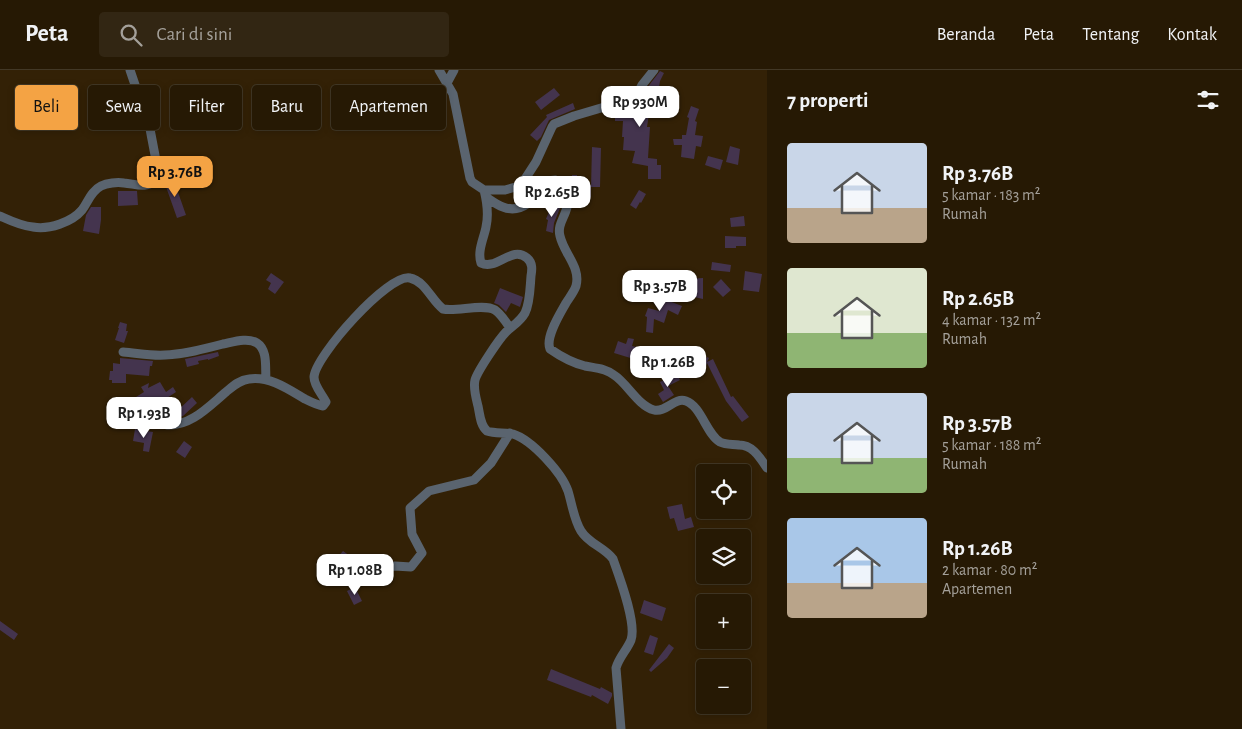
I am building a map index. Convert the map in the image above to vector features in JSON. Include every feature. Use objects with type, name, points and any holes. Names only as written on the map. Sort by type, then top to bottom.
[{"type":"street","points":[[0,216],[35,228],[64,223],[81,211],[94,191],[101,186],[112,183],[143,186],[156,180],[158,171],[150,129],[130,70]]},
{"type":"street","points":[[439,70],[453,94],[472,182],[504,208],[510,209],[517,209],[528,204],[550,181],[555,180],[563,188],[567,204],[560,235],[574,265],[577,279],[574,290],[548,340],[550,349],[577,363],[602,369],[613,374],[650,409],[658,411],[681,400],[688,402],[700,415],[717,440],[724,444],[747,446],[758,455],[767,468]]},
{"type":"street","points":[[447,83],[454,70]]},
{"type":"street","points":[[485,194],[519,186],[536,162],[553,125],[574,116],[628,100],[639,91],[654,70]]},
{"type":"street","points":[[485,194],[488,217],[480,260],[482,263],[491,265],[507,256],[518,255],[527,258],[531,265],[531,281],[527,308],[520,320],[503,335],[475,379],[475,394],[482,423],[484,429],[516,435],[538,450],[559,475],[568,492],[581,531],[613,559],[633,631],[627,648],[618,661],[616,668],[621,729]]},
{"type":"street","points":[[130,415],[167,425],[179,425],[191,420],[241,381],[258,378],[266,379],[285,387],[323,406],[326,402],[316,386],[314,376],[326,352],[359,313],[389,286],[402,278],[410,278],[420,284],[443,309],[491,308],[498,313],[510,328]]},
{"type":"street","points":[[123,352],[165,355],[197,351],[242,340],[254,341],[260,345],[264,355],[266,379]]},
{"type":"street","points":[[381,568],[394,566],[411,567],[422,553],[412,534],[410,508],[429,491],[474,480],[491,463],[510,433]]},
{"type":"building","points":[[660,71],[664,73],[660,81],[659,102],[651,100],[647,127],[650,127],[648,158],[657,159],[657,165],[661,165],[661,179],[648,179],[648,166],[632,163],[635,151],[623,150],[623,121],[615,121],[615,117],[606,117],[606,113],[626,107],[638,107],[647,88]]},
{"type":"building","points":[[554,88],[560,95],[541,110],[535,102]]},
{"type":"building","points":[[573,103],[575,109],[549,120],[537,141],[530,135],[547,117],[546,115]]},
{"type":"building","points":[[691,106],[699,109],[695,121],[697,122],[695,135],[703,136],[701,147],[696,146],[694,159],[681,157],[682,145],[674,145],[673,139],[682,139],[682,135],[686,135],[689,118],[687,117]]},
{"type":"building","points":[[730,146],[740,149],[738,165],[726,162]]},
{"type":"building","points":[[592,147],[601,148],[600,187],[591,187]]},
{"type":"building","points":[[708,156],[723,160],[720,170],[705,165]]},
{"type":"building","points":[[572,175],[577,175],[577,185],[591,185],[591,197],[574,197],[573,199],[569,185],[572,185]]},
{"type":"building","points":[[173,178],[186,215],[177,218],[164,181]]},
{"type":"building","points":[[639,190],[646,194],[636,209],[630,205]]},
{"type":"building","points":[[118,191],[137,191],[138,205],[118,206]]},
{"type":"building","points":[[552,205],[560,208],[554,223],[553,233],[546,231],[548,220],[546,219]]},
{"type":"building","points":[[91,207],[101,207],[99,234],[83,231],[86,215]]},
{"type":"building","points":[[744,216],[745,226],[731,227],[730,218]]},
{"type":"building","points":[[725,236],[746,237],[746,246],[725,248]]},
{"type":"building","points":[[712,262],[731,265],[730,272],[711,270]]},
{"type":"building","points":[[745,271],[762,274],[759,292],[743,290]]},
{"type":"building","points":[[271,273],[284,282],[275,294],[268,289],[271,283],[266,280]]},
{"type":"building","points":[[703,278],[703,299],[694,297],[696,288],[661,289],[661,279]]},
{"type":"building","points":[[721,279],[731,290],[723,297],[713,287]]},
{"type":"building","points":[[500,288],[523,297],[520,307],[511,303],[506,312],[494,303]]},
{"type":"building","points":[[648,293],[682,306],[678,315],[668,310],[664,323],[654,319],[653,333],[646,332],[647,317],[645,316],[648,308],[659,311]]},
{"type":"building","points":[[120,322],[127,324],[126,331],[128,331],[124,343],[115,340]]},
{"type":"building","points":[[628,338],[634,339],[632,346],[641,348],[637,360],[614,353],[618,341],[626,344]]},
{"type":"building","points":[[218,352],[219,356],[198,361],[199,364],[187,367],[185,359]]},
{"type":"building","points":[[707,357],[709,358],[707,362],[713,359],[731,397],[733,396],[749,417],[742,422],[726,401],[707,363],[703,374],[697,372],[701,362],[703,363]]},
{"type":"building","points":[[120,358],[153,361],[152,366],[150,366],[149,376],[126,374],[126,383],[112,383],[112,380],[109,380],[110,371],[113,371],[113,363],[120,364]]},
{"type":"building","points":[[677,374],[680,380],[668,386],[674,395],[663,402],[658,394],[664,390],[660,382]]},
{"type":"building","points":[[160,382],[166,392],[173,387],[176,392],[167,398],[176,412],[192,397],[197,403],[183,416],[175,418],[167,418],[163,412],[156,416],[145,413],[136,397],[144,392],[141,387],[149,383],[148,388]]},
{"type":"building","points":[[135,429],[153,432],[149,452],[143,451],[144,443],[133,441]]},
{"type":"building","points":[[184,441],[192,447],[185,458],[176,452]]},
{"type":"building","points":[[682,504],[685,519],[691,517],[694,527],[678,531],[674,518],[670,519],[667,507]]},
{"type":"building","points":[[343,551],[350,556],[348,559],[358,564],[349,579],[343,575],[348,566],[337,558]]},
{"type":"building","points":[[355,587],[362,601],[354,605],[347,591]]},
{"type":"building","points":[[644,600],[666,608],[662,621],[640,613]]},
{"type":"building","points":[[0,621],[18,634],[14,640],[0,630]]},
{"type":"building","points":[[650,635],[658,638],[653,655],[644,652]]},
{"type":"building","points":[[669,644],[674,648],[667,658],[651,672],[649,670]]},
{"type":"building","points":[[551,669],[600,689],[601,687],[612,693],[608,704],[592,695],[591,697],[547,680]]}]
